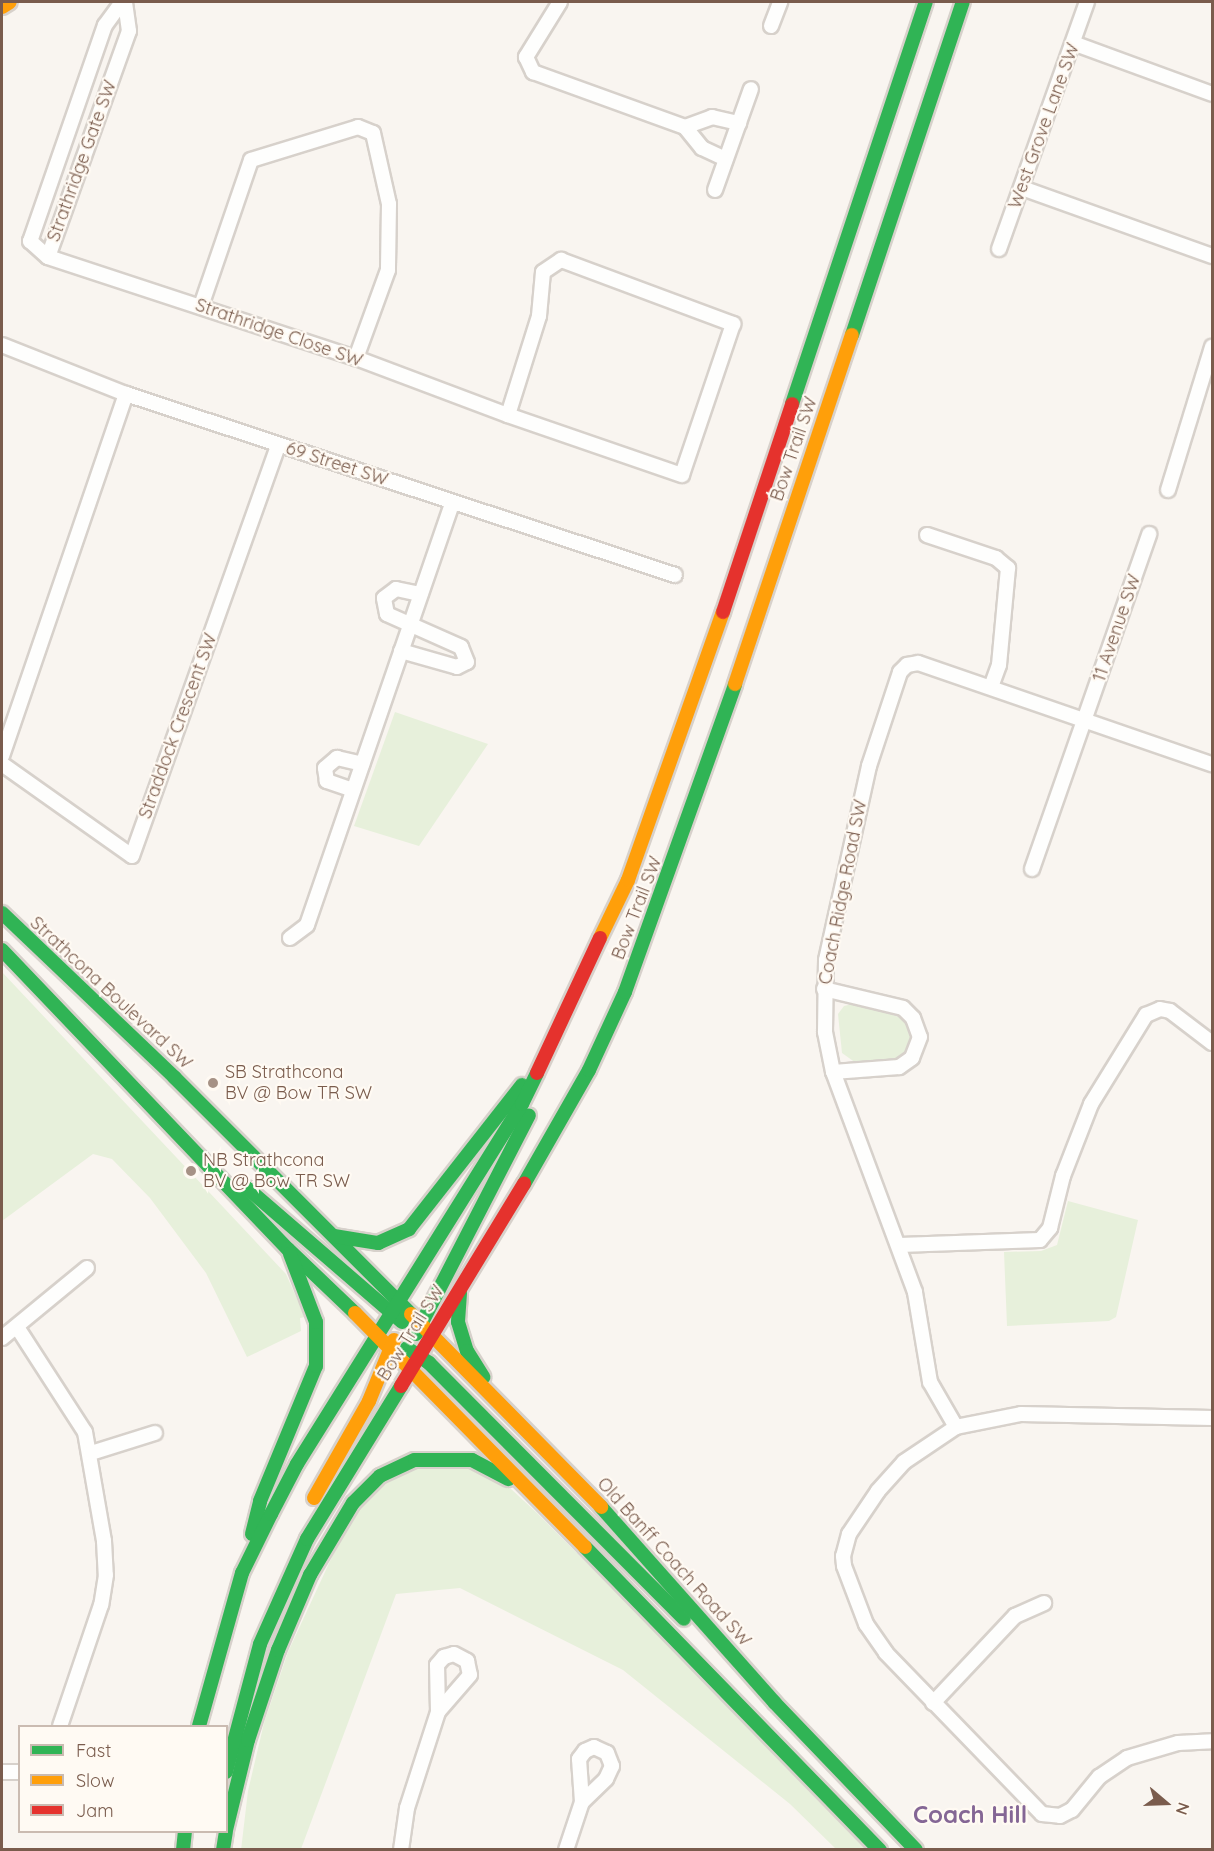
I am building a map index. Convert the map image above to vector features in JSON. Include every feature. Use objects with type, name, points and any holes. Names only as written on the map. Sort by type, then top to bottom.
[{"type":"main road","points":[[2,7],[10,2]]},
{"type":"main road","name":"Bow Trail SW","points":[[199,1725],[242,1573],[297,1464],[380,1336],[398,1313],[482,1174],[550,1050],[660,801],[926,2]]},
{"type":"main road","name":"Bow Trail SW","points":[[422,1331],[462,1283],[536,1165],[589,1070],[651,927],[692,813],[963,2]]},
{"type":"main road","name":"Strathcona Boulevard SW","points":[[2,914],[334,1236],[398,1313]]},
{"type":"main road","points":[[2,950],[172,1124],[288,1249],[380,1336],[414,1353],[704,1640],[774,1702]]},
{"type":"main road","points":[[334,1236],[378,1243],[409,1228],[434,1202],[550,1050]]},
{"type":"main road","points":[[410,1368],[422,1331],[527,1120],[550,1050]]},
{"type":"main road","points":[[172,1124],[398,1313],[393,1344],[369,1401],[303,1519],[278,1576],[260,1644]]},
{"type":"main road","points":[[242,1573],[260,1501],[316,1366],[316,1322],[288,1249]]},
{"type":"main road","points":[[462,1283],[458,1322],[467,1351],[495,1398]]},
{"type":"main road","name":"Old Banff Coach Road SW","points":[[398,1313],[422,1331],[495,1398],[591,1495],[774,1702],[916,1850]]},
{"type":"main road","points":[[393,1344],[410,1368],[879,1850]]},
{"type":"main road","name":"Bow Trail SW","points":[[228,1765],[260,1644],[325,1506],[410,1368]]},
{"type":"main road","points":[[228,1823],[248,1740],[294,1609],[327,1543],[366,1489],[396,1466],[451,1457],[472,1460],[498,1472],[534,1495]]},
{"type":"main road","points":[[183,1850],[185,1833]]},
{"type":"main road","points":[[221,1833],[221,1850]]},
{"type":"main road","points":[[221,1850],[225,1833]]},
{"type":"street","name":"Strathridge Gate SW","points":[[123,2],[129,30],[48,257],[30,241],[105,25],[123,2]]},
{"type":"street","points":[[560,2],[526,57],[533,72],[685,127],[702,148],[726,159]]},
{"type":"street","points":[[771,26],[780,2]]},
{"type":"street","name":"West Grove Lane SW","points":[[999,249],[1087,2]]},
{"type":"street","points":[[1073,43],[1212,94]]},
{"type":"street","points":[[715,190],[750,89]]},
{"type":"street","points":[[685,127],[712,117],[739,123]]},
{"type":"street","points":[[201,306],[251,160],[358,127],[373,133],[389,204],[388,270],[356,358]]},
{"type":"street","points":[[1022,188],[1212,256]]},
{"type":"street","name":"Strathridge Close SW","points":[[48,257],[356,358],[508,415],[682,475],[733,324],[561,260],[543,272],[539,316],[508,415]]},
{"type":"street","name":"69 Street SW","points":[[2,345],[126,394],[675,575]]},
{"type":"street","points":[[1168,490],[1212,347]]},
{"type":"street","points":[[2,756],[126,394]]},
{"type":"street","name":"Straddock Crescent SW","points":[[2,764],[132,856],[278,445]]},
{"type":"street","points":[[290,938],[307,925],[452,503]]},
{"type":"street","name":"11 Avenue SW","points":[[1032,869],[1082,720],[1149,534]]},
{"type":"street","points":[[927,535],[996,558],[1008,568],[1009,581],[999,665],[990,687]]},
{"type":"street","points":[[401,651],[457,667],[466,662],[461,646],[387,614],[384,598],[396,589],[420,594]]},
{"type":"street","name":"Coach Ridge Road SW","points":[[956,1427],[925,1366],[915,1292],[900,1245],[833,1072],[825,1032],[826,960],[869,766],[903,667],[918,663],[1212,764]]},
{"type":"street","points":[[352,790],[327,781],[325,768],[337,758],[362,764]]},
{"type":"street","points":[[824,989],[903,1008],[919,1030],[916,1052],[899,1067],[833,1072]]},
{"type":"street","points":[[900,1245],[1040,1240],[1050,1228],[1063,1176],[1091,1104],[1146,1015],[1160,1009],[1170,1011],[1212,1043]]},
{"type":"street","points":[[2,1338],[87,1268]]},
{"type":"street","points":[[17,1327],[73,1410],[91,1453],[106,1558],[104,1590],[60,1725]]},
{"type":"street","points":[[1212,1418],[1021,1414],[956,1427],[904,1462],[878,1491],[849,1534],[843,1556],[844,1566],[866,1624],[886,1653],[1042,1814],[1053,1817],[1072,1810],[1099,1777],[1127,1758],[1178,1743],[1212,1741]]},
{"type":"street","points":[[91,1453],[154,1433]]},
{"type":"street","points":[[933,1703],[1014,1616],[1044,1603]]},
{"type":"street","points":[[401,1850],[407,1808],[438,1712]]},
{"type":"street","points":[[2,1772],[18,1772]]},
{"type":"street","points":[[566,1850],[582,1802]]},
{"type":"green space","points":[[395,712],[488,744],[419,846],[354,826]]},
{"type":"green space","points":[[2,972],[286,1274],[305,1317],[300,1318],[301,1331],[247,1357],[206,1273],[150,1198],[112,1159],[93,1154],[2,1221]]},
{"type":"green space","points":[[857,1003],[902,1018],[912,1031],[909,1052],[895,1060],[856,1063],[842,1053],[838,1014],[844,1006]]},
{"type":"green space","points":[[1068,1201],[1138,1220],[1116,1317],[1109,1321],[1007,1326],[1004,1252],[1041,1251],[1057,1245]]},
{"type":"green space","points":[[455,1461],[510,1488],[537,1513],[871,1849],[836,1849],[790,1804],[623,1670],[460,1588],[396,1594],[301,1849],[241,1850],[248,1791],[264,1723],[288,1652],[343,1533],[369,1496],[412,1466]]},
{"type":"traffic: fast","points":[[792,404],[926,2]]},
{"type":"traffic: fast","points":[[852,335],[963,2]]},
{"type":"traffic: fast","points":[[524,1184],[589,1070],[625,992],[735,684]]},
{"type":"traffic: fast","points":[[2,913],[174,1077],[411,1314]]},
{"type":"traffic: fast","points":[[2,950],[288,1249],[355,1313]]},
{"type":"traffic: fast","points":[[199,1725],[242,1573],[271,1514],[297,1464],[522,1104],[537,1073]]},
{"type":"traffic: fast","points":[[334,1236],[378,1243],[409,1229],[522,1085]]},
{"type":"traffic: fast","points":[[416,1334],[529,1115]]},
{"type":"traffic: fast","points":[[247,1188],[402,1322]]},
{"type":"traffic: fast","points":[[252,1534],[260,1501],[316,1366],[316,1322],[290,1254]]},
{"type":"traffic: fast","points":[[460,1293],[458,1322],[467,1351],[483,1377]]},
{"type":"traffic: fast","points":[[407,1348],[429,1363],[684,1619]]},
{"type":"traffic: fast","points":[[228,1764],[260,1644],[307,1539],[401,1386]]},
{"type":"traffic: fast","points":[[228,1822],[248,1740],[278,1650],[310,1575],[353,1503],[380,1476],[415,1460],[472,1460],[508,1479]]},
{"type":"traffic: fast","points":[[601,1507],[774,1702],[916,1850]]},
{"type":"traffic: fast","points":[[585,1547],[880,1850]]},
{"type":"traffic: fast","points":[[183,1850],[185,1833]]},
{"type":"traffic: fast","points":[[223,1850],[226,1833]]},
{"type":"traffic: slow","points":[[2,7],[10,2]]},
{"type":"traffic: slow","points":[[735,684],[852,335]]},
{"type":"traffic: slow","points":[[600,938],[628,880],[723,612]]},
{"type":"traffic: slow","points":[[355,1313],[585,1547]]},
{"type":"traffic: slow","points":[[411,1314],[601,1507]]},
{"type":"traffic: slow","points":[[314,1498],[369,1401],[394,1340]]},
{"type":"traffic: jam","points":[[723,612],[792,404]]},
{"type":"traffic: jam","points":[[537,1073],[600,938]]},
{"type":"traffic: jam","points":[[401,1386],[524,1184]]},
{"type":"place","name":"SB Strathcona BV @ Bow TR SW","points":[[213,1083]]},
{"type":"place","name":"NB Strathcona BV @ Bow TR SW","points":[[191,1171]]},
{"type":"district","name":"Coach Hill","points":[[970,1815]]}]
